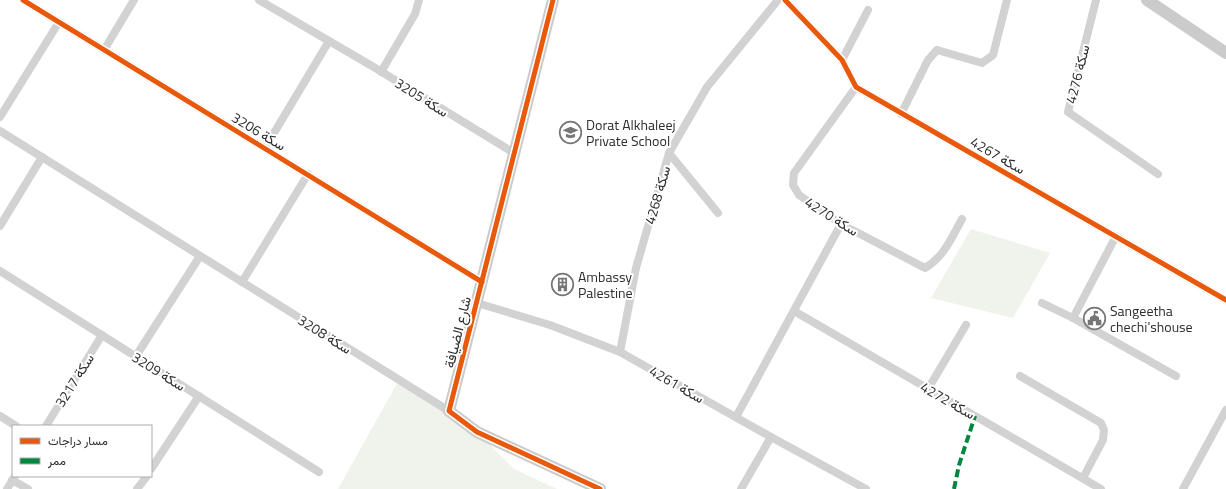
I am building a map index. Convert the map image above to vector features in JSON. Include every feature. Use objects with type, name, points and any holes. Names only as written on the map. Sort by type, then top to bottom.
[{"type":"street","name":"سكة 3206","points":[[23,0],[482,282]]},
{"type":"street","points":[[104,50],[134,0]]},
{"type":"street","name":"سكة 3205","points":[[259,0],[381,72],[514,154]]},
{"type":"street","points":[[381,72],[416,14],[419,0]]},
{"type":"street","name":"شارع الضيافة","points":[[449,411],[553,0]]},
{"type":"street","name":"سكة 4268","points":[[620,352],[636,268],[669,153],[707,86],[778,0]]},
{"type":"street","points":[[785,0],[842,60],[856,87]]},
{"type":"street","points":[[901,114],[928,60],[937,50],[982,63],[993,55],[1007,0]]},
{"type":"street","name":"سكة 4276","points":[[1096,0],[1068,112],[1158,174]]},
{"type":"street","points":[[1147,0],[1226,53]]},
{"type":"street","points":[[842,60],[868,10]]},
{"type":"street","points":[[0,117],[59,22]]},
{"type":"street","points":[[265,148],[329,41]]},
{"type":"street","name":"سكة 4267","points":[[856,87],[1226,300]]},
{"type":"street","name":"سكة 4270","points":[[856,87],[794,173],[793,185],[799,195],[841,224],[925,268],[943,253],[962,219]]},
{"type":"street","name":"سكة 3208","points":[[0,131],[449,411]]},
{"type":"street","points":[[669,153],[718,213]]},
{"type":"street","points":[[0,226],[42,157]]},
{"type":"street","points":[[242,282],[308,174]]},
{"type":"street","points":[[736,417],[841,224]]},
{"type":"street","points":[[1073,318],[1116,236]]},
{"type":"street","points":[[136,356],[200,256]]},
{"type":"street","name":"سكة 3209","points":[[0,271],[319,472]]},
{"type":"street","points":[[1042,303],[1073,318],[1176,376]]},
{"type":"street","name":"سكة 4261","points":[[477,304],[550,325],[620,352],[866,489]]},
{"type":"street","name":"سكة 4272","points":[[794,311],[1101,489]]},
{"type":"street","points":[[928,389],[966,325]]},
{"type":"street","name":"سكة 3217","points":[[47,425],[102,335]]},
{"type":"street","points":[[1020,376],[1100,423],[1104,430],[1103,440],[1083,478]]},
{"type":"street","points":[[152,467],[199,396]]},
{"type":"street","points":[[1183,489],[1226,410]]},
{"type":"street","points":[[449,411],[477,432],[584,480],[600,489]]},
{"type":"street","points":[[0,416],[14,425]]},
{"type":"street","points":[[741,489],[771,437]]},
{"type":"street","points":[[137,489],[145,477]]},
{"type":"street","points":[[6,489],[14,478],[28,489]]},
{"type":"shaded area","points":[[971,229],[1050,253],[1013,318],[931,298]]},
{"type":"shaded area","points":[[399,380],[477,432],[514,469],[557,489],[338,489]]},
{"type":"marked path","points":[[954,489],[959,465],[975,416]]},
{"type":"cycle path","points":[[23,0],[482,282]]},
{"type":"cycle path","points":[[553,0],[449,411],[477,432],[600,489]]},
{"type":"cycle path","points":[[785,0],[842,60],[856,87],[1226,300]]},
{"type":"place","name":"Dorat Alkhaleej Private School","points":[[570,132]]},
{"type":"place","name":"Ambassy Palestine","points":[[563,284]]},
{"type":"place","name":"Sangeetha chechi'shouse","points":[[1094,318]]}]
